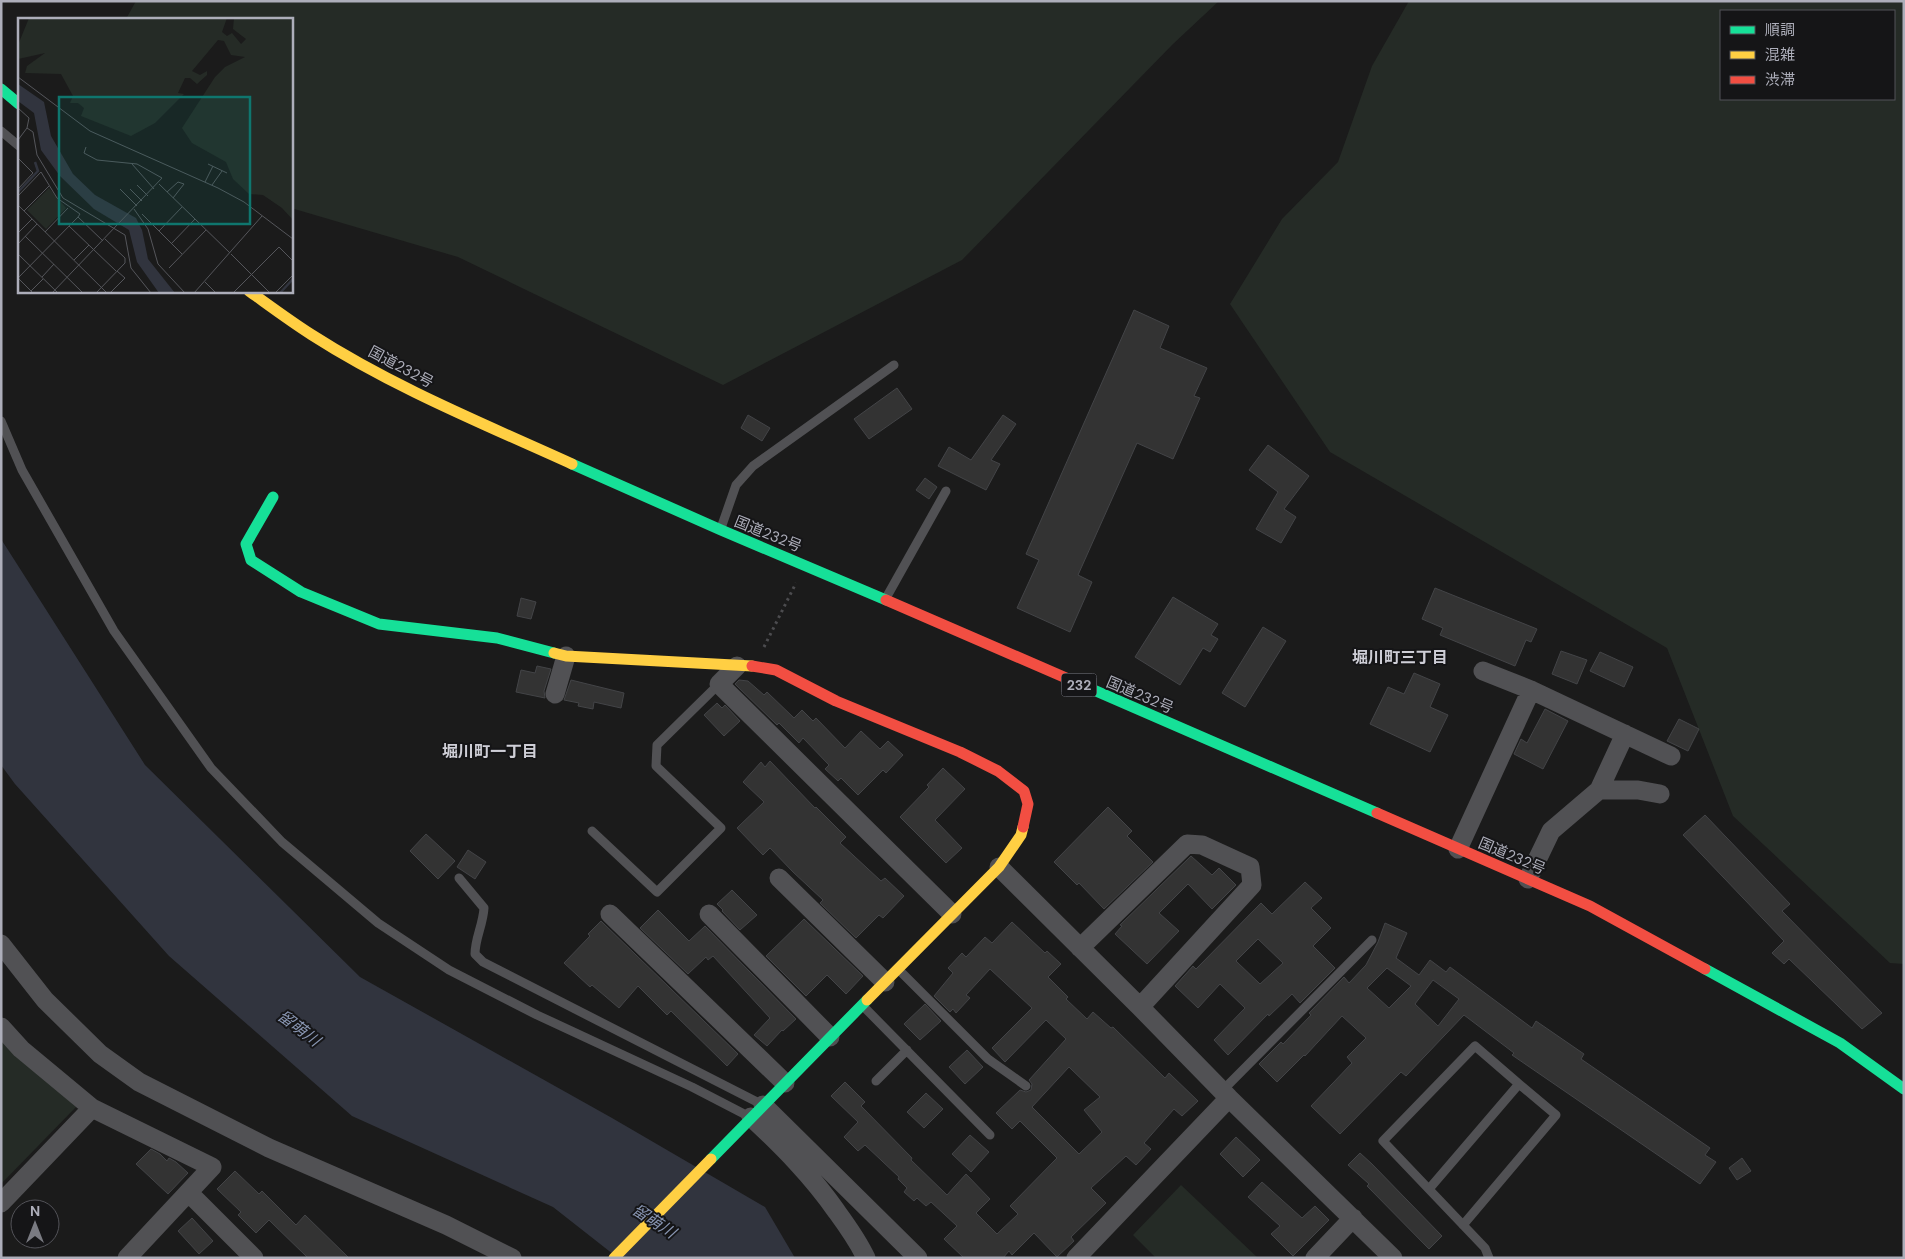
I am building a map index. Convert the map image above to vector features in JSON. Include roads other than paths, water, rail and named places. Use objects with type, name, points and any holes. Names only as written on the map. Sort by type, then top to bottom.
[{"type":"main road","points":[[1,90],[18,103]]},
{"type":"main road","name":"国道232号","points":[[250,292],[312,335],[393,381],[474,420],[721,530],[806,565],[1590,906],[1840,1044],[1904,1089]]},
{"type":"main road","points":[[273,496],[246,544],[251,560],[301,592],[380,624],[498,638],[566,656],[756,666],[776,670],[836,701],[960,752],[998,771],[1024,791],[1028,804],[1021,835],[999,867],[614,1258]]},
{"type":"street","points":[[555,694],[566,656]]},
{"type":"street","points":[[737,666],[719,684],[952,914]]},
{"type":"street","points":[[1483,671],[1531,690],[1671,756]]},
{"type":"street","points":[[1458,849],[1531,690]]},
{"type":"street","points":[[1528,879],[1551,831],[1599,790],[1625,734]]},
{"type":"street","points":[[1599,790],[1638,790],[1660,794]]},
{"type":"street","points":[[1080,948],[1187,844],[1202,845],[1250,867],[1252,885],[1140,1007]]},
{"type":"street","points":[[999,867],[1393,1258]]},
{"type":"street","points":[[780,878],[892,975]]},
{"type":"street","points":[[610,914],[785,1083]]},
{"type":"street","points":[[709,914],[830,1037]]},
{"type":"street","points":[[1,944],[45,1000],[100,1054],[139,1082],[269,1148],[446,1225],[512,1258]]},
{"type":"street","points":[[1,1027],[21,1049],[92,1108],[212,1167],[127,1258]]},
{"type":"street","points":[[1076,1258],[1226,1094]]},
{"type":"street","points":[[1,1203],[92,1108]]},
{"type":"street","points":[[753,1115],[816,1182],[859,1242],[866,1258]]},
{"type":"street","points":[[753,1115],[918,1258]]},
{"type":"street","points":[[189,1193],[254,1258]]},
{"type":"street","points":[[1315,1258],[1353,1218]]},
{"type":"lane","points":[[1,131],[18,145]]},
{"type":"lane","points":[[721,530],[736,485],[753,466],[894,364]]},
{"type":"lane","points":[[1,422],[22,470],[114,631],[211,768],[282,842],[378,923],[449,970],[537,1016],[753,1115]]},
{"type":"lane","points":[[885,600],[946,491]]},
{"type":"lane","points":[[592,831],[657,892],[721,828],[656,766],[657,745],[719,684]]},
{"type":"lane","points":[[459,878],[484,908],[483,921],[475,945],[475,954],[483,962],[753,1115]]},
{"type":"lane","points":[[1226,1094],[1372,940]]},
{"type":"lane","points":[[892,975],[988,1059],[1026,1086]]},
{"type":"lane","points":[[862,1005],[990,1135]]},
{"type":"lane","points":[[1463,1225],[1556,1115],[1475,1046],[1383,1141],[1429,1190],[1485,1248],[1489,1258]]},
{"type":"lane","points":[[876,1081],[906,1050]]},
{"type":"lane","points":[[1429,1190],[1519,1084]]},
{"type":"water","name":"留萌川","points":[[1,539],[145,765],[360,977],[612,1118],[765,1207],[795,1258],[618,1258],[553,1207],[352,1116],[169,956],[15,784],[1,765]]},
{"type":"district","name":"堀川町三丁目","points":[[1400,657]]},
{"type":"district","name":"堀川町一丁目","points":[[490,751]]}]
